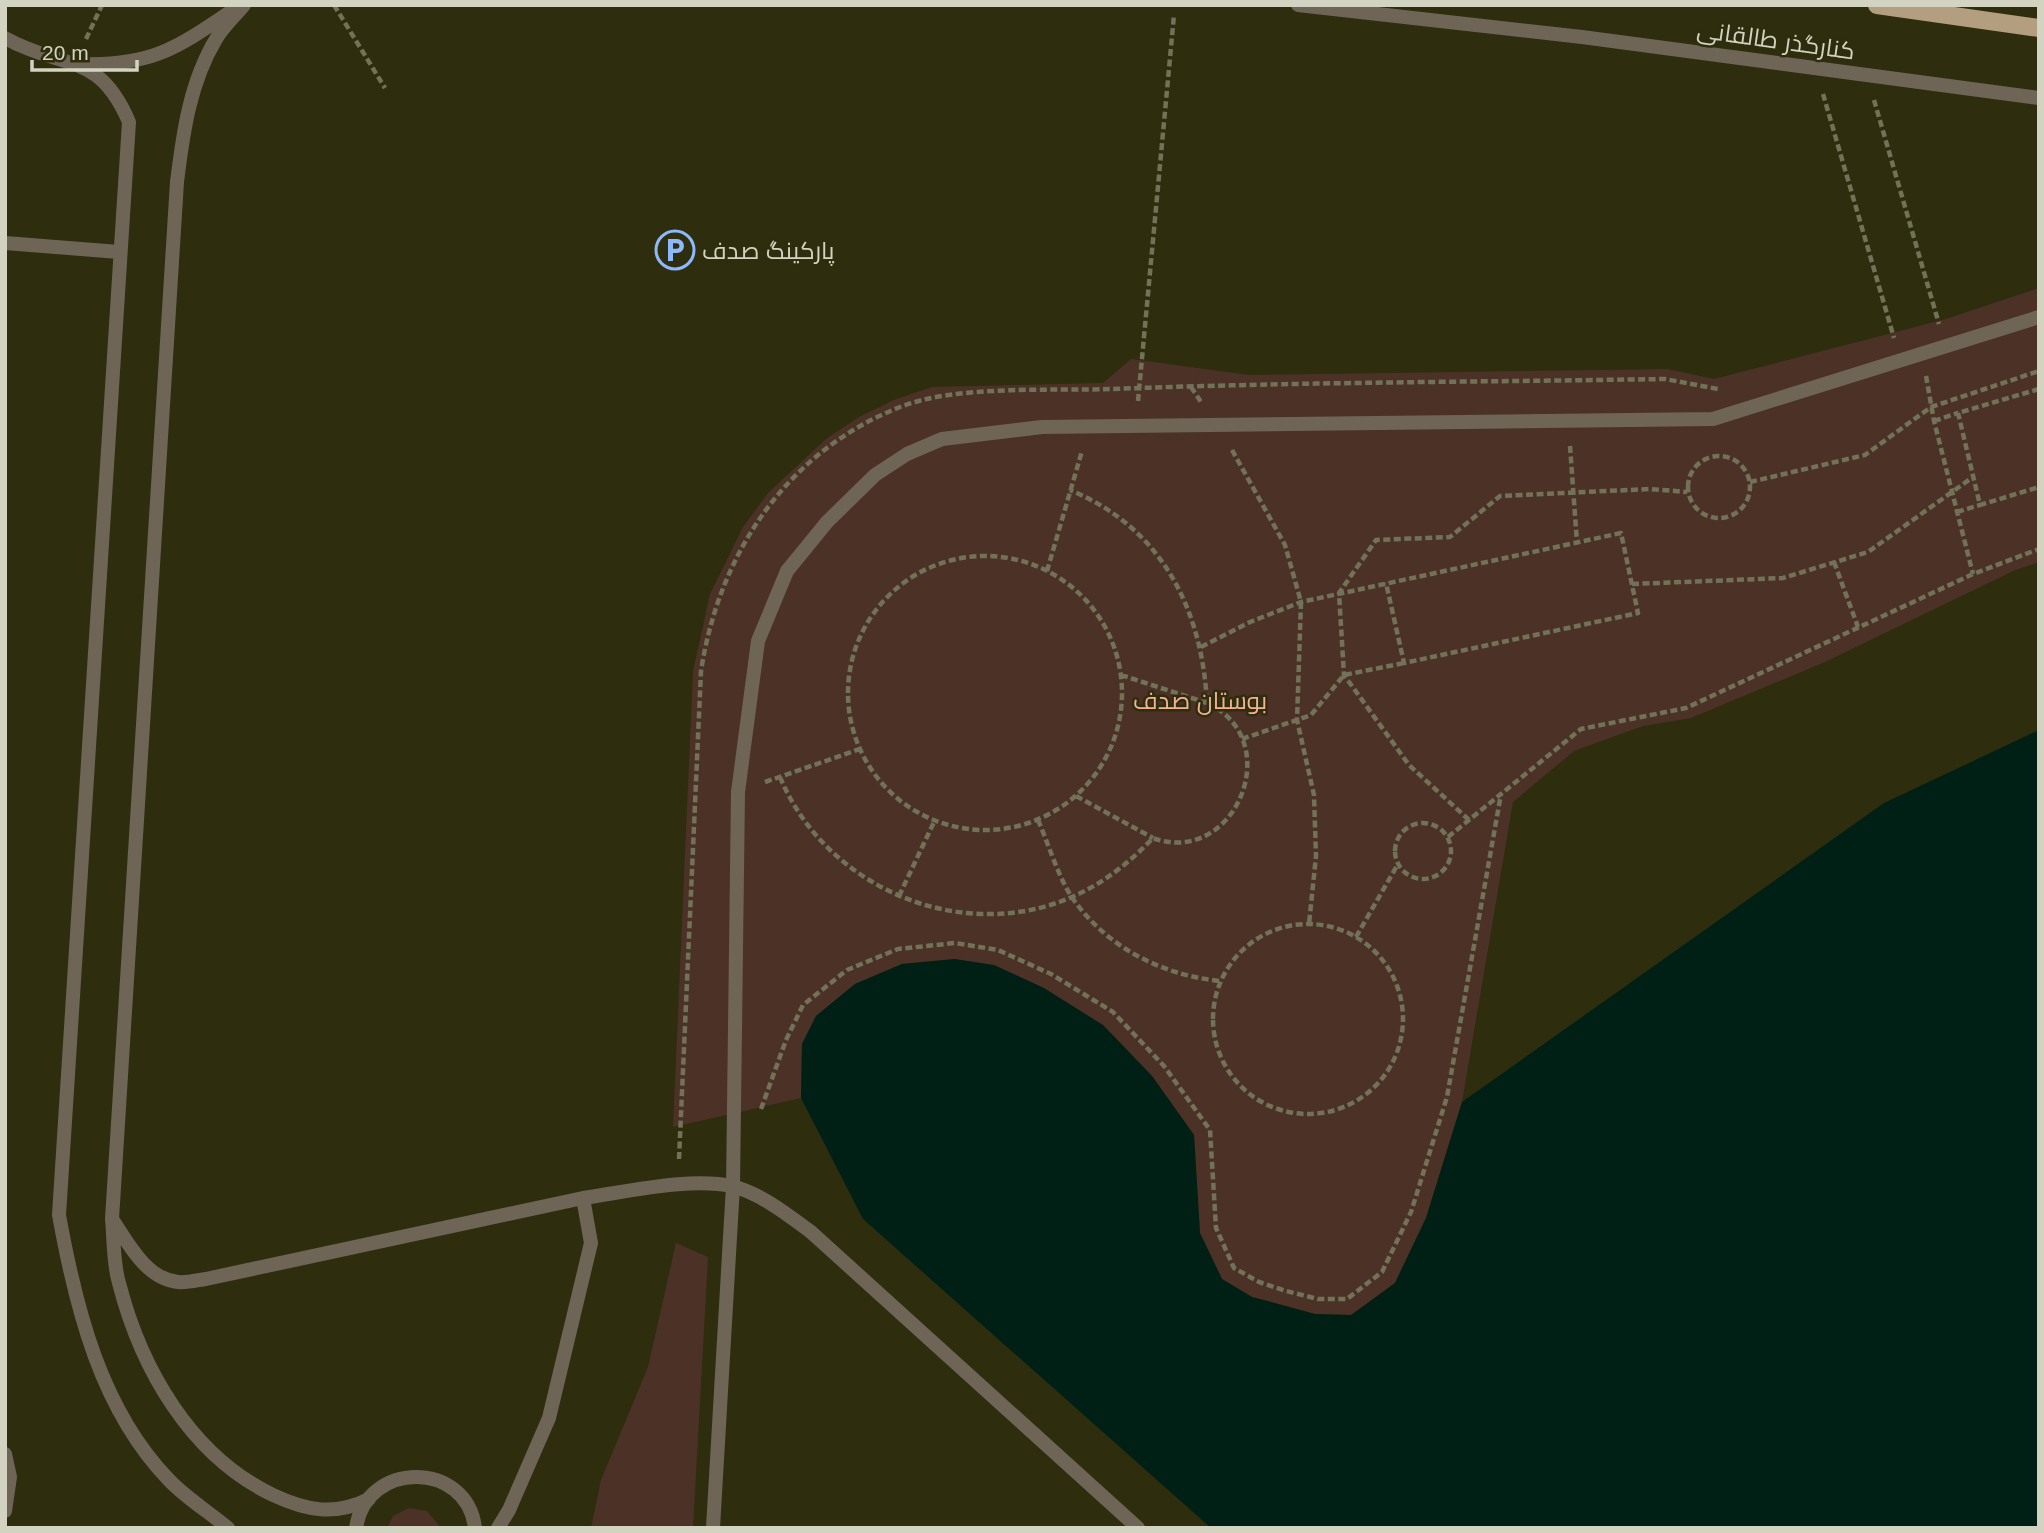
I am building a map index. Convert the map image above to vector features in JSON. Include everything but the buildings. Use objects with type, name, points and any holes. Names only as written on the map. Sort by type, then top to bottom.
[{"type":"main road","points":[[1877,5],[2039,28]]},
{"type":"street","points":[[5,38],[51,59],[81,64],[140,61],[168,52],[195,38],[243,5]]},
{"type":"street","points":[[243,5],[216,38],[198,79],[185,122],[177,182],[112,1219],[118,1281],[142,1348],[172,1406],[202,1445],[251,1485],[294,1505],[324,1512],[352,1508],[369,1499]]},
{"type":"street","name":"کنارگذر طالقانی","points":[[1298,5],[1582,37],[2039,98]]},
{"type":"street","points":[[81,64],[104,80],[120,100],[129,122],[59,1215],[72,1289],[98,1368],[135,1435],[169,1480],[228,1528]]},
{"type":"street","points":[[5,243],[119,252]]},
{"type":"street","points":[[713,1528],[733,1186],[738,792],[758,641],[787,571],[827,522],[875,475],[907,454],[943,439],[1042,427],[1713,419],[1922,351],[2039,317]]},
{"type":"street","points":[[112,1219],[136,1256],[155,1273],[177,1282],[206,1279],[583,1198],[678,1184],[733,1186],[782,1210],[811,1232],[1138,1528]]},
{"type":"street","points":[[498,1528],[509,1510],[549,1418],[591,1243],[583,1198]]},
{"type":"street","points":[[5,1454],[10,1477],[5,1511]]},
{"type":"street","points":[[356,1528],[363,1505],[377,1489],[394,1479],[415,1475],[435,1478],[452,1487],[466,1501],[475,1528]]},
{"type":"path","points":[[83,46],[102,5]]},
{"type":"path","points":[[334,5],[386,88]]},
{"type":"path","points":[[1135,424],[1174,15]]},
{"type":"path","points":[[1821,86],[1894,338]]},
{"type":"path","points":[[1872,94],[1939,324]]},
{"type":"path","points":[[1928,328],[1951,321]]},
{"type":"path","points":[[1881,342],[1905,335]]},
{"type":"path","points":[[1922,351],[1934,421],[1973,574]]},
{"type":"path","points":[[1749,482],[1866,455],[1931,407],[2039,371]]},
{"type":"path","points":[[678,1184],[701,671],[707,634],[732,562],[750,531],[801,471],[831,446],[899,408],[934,395],[1140,388],[1665,379],[1714,390],[1727,386]]},
{"type":"path","points":[[1566,381],[1577,543]]},
{"type":"path","points":[[1191,387],[1249,477],[1285,545],[1301,601],[1297,720],[1314,794],[1316,856],[1309,924]]},
{"type":"path","points":[[1046,571],[1100,389]]},
{"type":"path","points":[[1934,421],[2039,389]]},
{"type":"path","points":[[1958,413],[1980,505]]},
{"type":"path","points":[[1709,456],[1731,456],[1748,471],[1751,493],[1740,512],[1719,519],[1698,511],[1687,492],[1691,470],[1709,456]]},
{"type":"path","points":[[1632,584],[1783,578],[1868,552],[1973,477]]},
{"type":"path","points":[[1957,512],[2039,487]]},
{"type":"path","points":[[1469,820],[1409,765],[1344,675],[1339,593],[1376,540],[1450,537],[1500,496],[1650,489],[1687,492]]},
{"type":"path","points":[[1070,490],[1117,516],[1158,556],[1183,595],[1201,647],[1206,703]]},
{"type":"path","points":[[1201,647],[1250,622],[1301,601],[1621,533],[1638,613],[1344,675],[1311,715],[1241,739]]},
{"type":"path","points":[[1448,838],[1581,729],[1686,708],[1973,574],[2039,549]]},
{"type":"path","points":[[963,558],[1008,558],[1046,571],[1067,583],[1097,614],[1116,653],[1121,675],[1121,708],[1114,741],[1092,780],[1076,796],[1038,820],[995,830],[973,830],[935,820],[908,806],[889,791],[874,774],[860,749],[848,709],[851,663],[858,640],[883,601],[919,573],[963,558]]},
{"type":"path","points":[[1834,562],[1858,627]]},
{"type":"path","points":[[1386,583],[1404,663]]},
{"type":"path","points":[[1076,796],[1153,838],[1185,841],[1208,834],[1227,819],[1241,800],[1247,779],[1248,758],[1230,721],[1206,703],[1121,675]]},
{"type":"path","points":[[738,792],[860,749]]},
{"type":"path","points":[[780,777],[806,823],[831,851],[860,875],[899,897],[928,907],[965,913],[1002,914],[1037,908],[1072,897],[1104,880],[1133,859],[1153,838]]},
{"type":"path","points":[[759,1114],[786,1041],[803,1006],[847,970],[898,949],[955,943],[998,950],[1051,974],[1113,1012],[1164,1066],[1210,1130],[1216,1228],[1234,1268],[1259,1282],[1286,1291],[1318,1299],[1347,1299],[1382,1272],[1411,1212],[1447,1097],[1502,794]]},
{"type":"path","points":[[899,897],[935,820]]},
{"type":"path","points":[[1038,820],[1072,897],[1089,918],[1130,952],[1173,972],[1220,981]]},
{"type":"path","points":[[1413,824],[1433,824],[1448,838],[1451,847],[1447,866],[1432,878],[1412,877],[1398,864],[1394,845],[1405,828],[1413,824]]},
{"type":"path","points":[[1356,937],[1398,864]]},
{"type":"path","points":[[1309,924],[1343,930],[1356,937],[1380,957],[1393,976],[1401,997],[1404,1020],[1401,1043],[1392,1065],[1379,1084],[1362,1098],[1341,1109],[1307,1114],[1273,1108],[1236,1081],[1223,1062],[1215,1041],[1212,1018],[1220,981],[1237,954],[1254,940],[1275,929],[1309,924]]},
{"type":"green space","name":"بوستان صدف","points":[[2039,288],[2039,562],[2013,571],[1825,662],[1691,718],[1643,726],[1574,751],[1513,802],[1462,1102],[1426,1218],[1395,1283],[1352,1315],[1315,1314],[1252,1297],[1222,1279],[1200,1233],[1194,1135],[1152,1076],[1103,1025],[955,959],[902,964],[855,984],[816,1016],[802,1044],[801,1098],[673,1127],[693,671],[710,594],[743,527],[768,493],[826,439],[859,417],[894,400],[932,387],[1103,383],[1131,359],[1249,375],[1667,369],[1714,379],[1946,319]]},
{"type":"green space","points":[[676,1243],[708,1257],[693,1528],[591,1528],[601,1480],[648,1367]]},
{"type":"green space","points":[[409,1508],[427,1511],[441,1528],[387,1528],[393,1516]]},
{"type":"shaded area","points":[[2039,730],[2039,1528],[1211,1528],[863,1219],[801,1098],[802,1044],[816,1016],[855,984],[902,964],[955,959],[994,965],[1044,988],[1103,1025],[1152,1076],[1194,1135],[1200,1233],[1222,1279],[1252,1297],[1315,1314],[1351,1315],[1395,1283],[1426,1218],[1462,1102],[1884,803]]},
{"type":"place","name":"پارکینگ صدف","points":[[675,250]]}]
